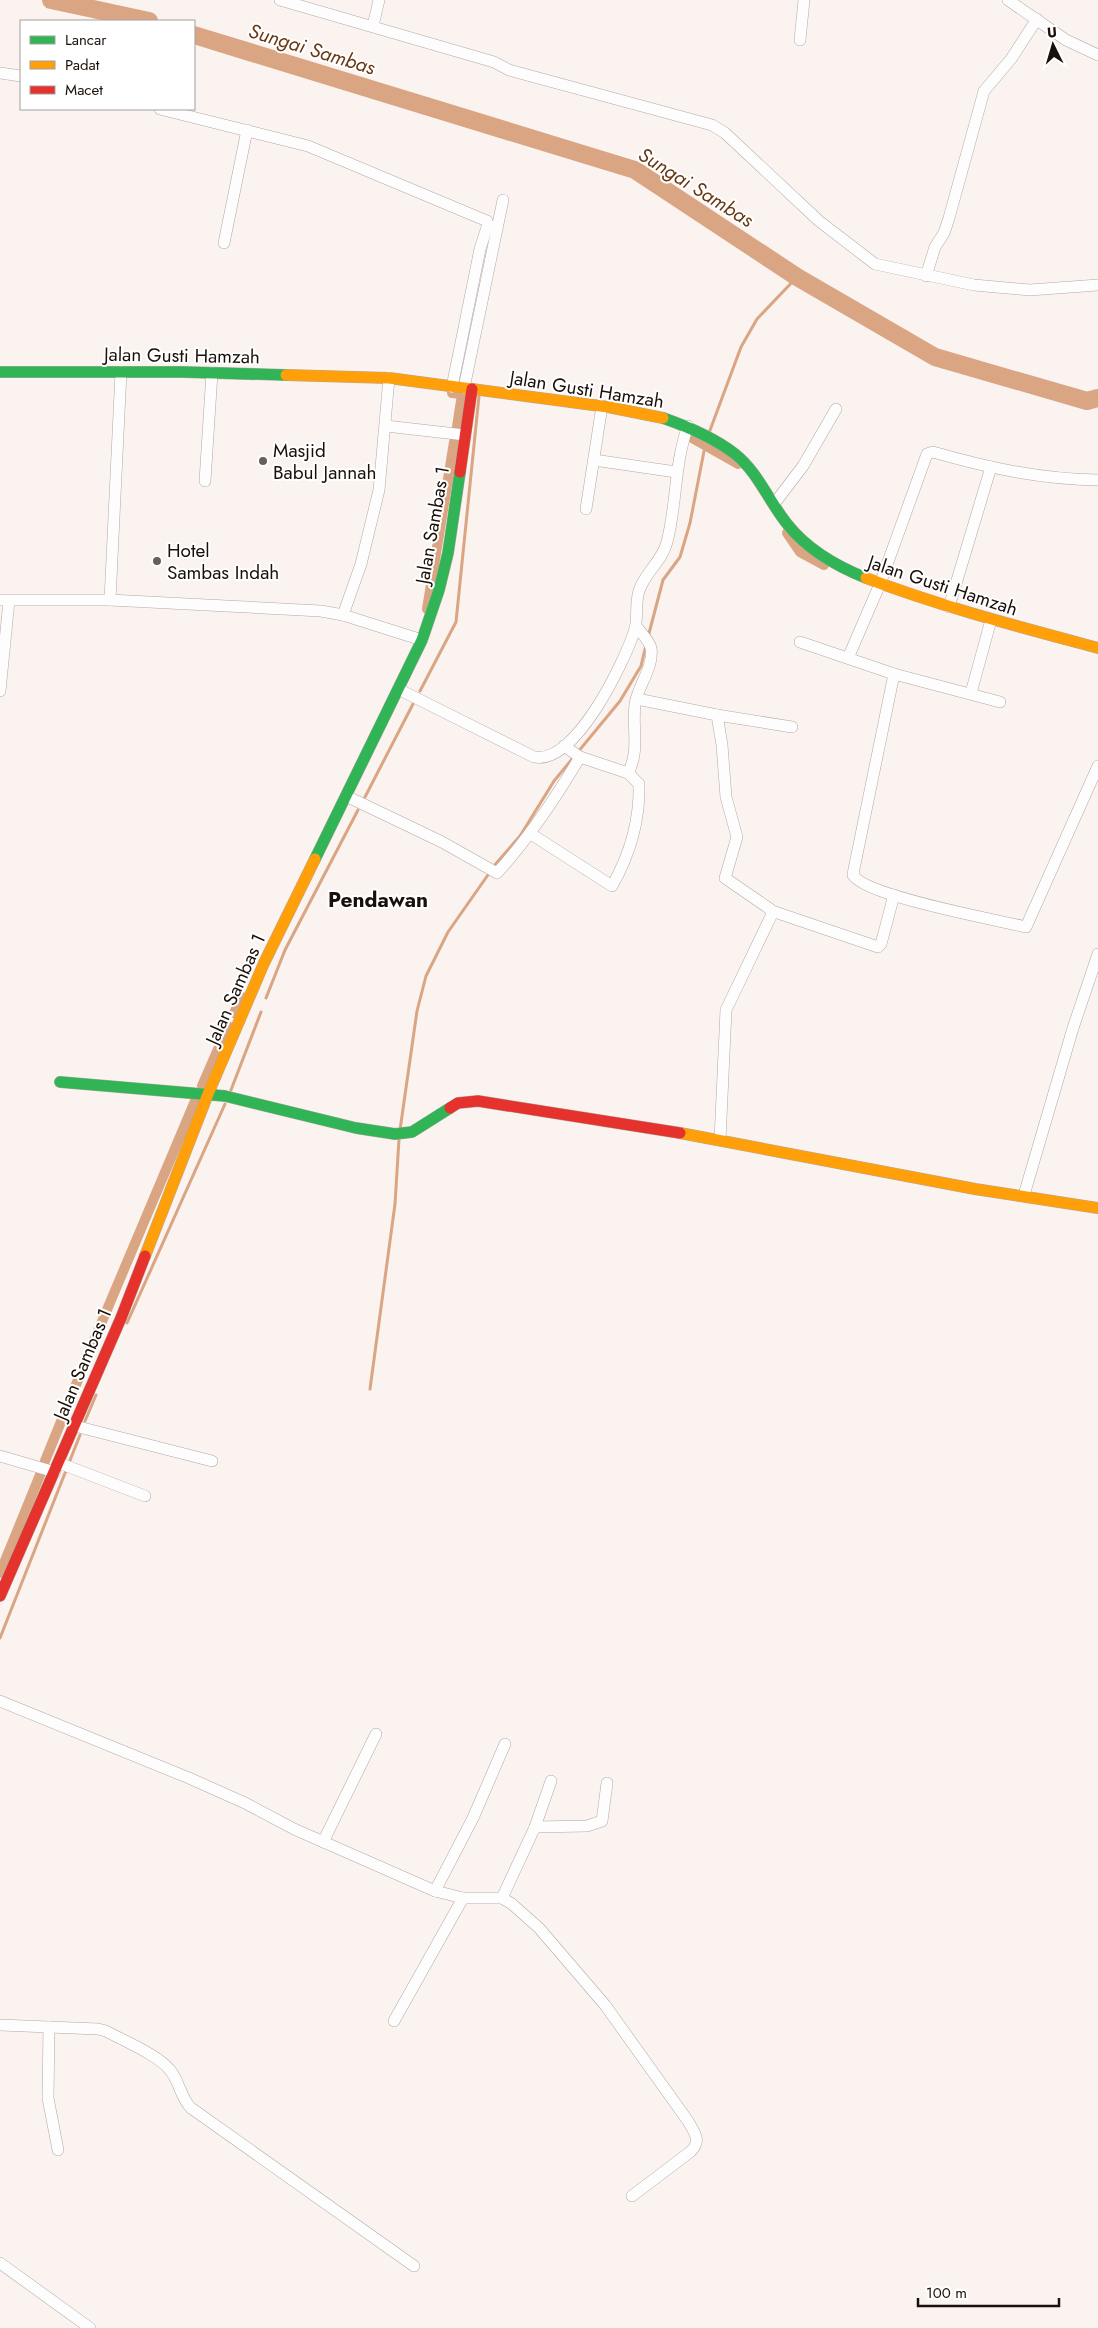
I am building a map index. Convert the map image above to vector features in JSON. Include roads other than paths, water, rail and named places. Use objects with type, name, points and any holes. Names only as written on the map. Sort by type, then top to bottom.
[{"type":"street","points":[[280,0],[494,62],[509,70],[712,125],[724,133],[819,221],[872,263],[974,285],[1030,290],[1098,285]]},
{"type":"street","points":[[373,26],[379,0]]},
{"type":"street","points":[[800,40],[804,0]]},
{"type":"street","points":[[1008,0],[1079,48],[1098,55]]},
{"type":"street","points":[[926,276],[935,246],[944,233],[949,218],[984,91],[1011,59],[1037,19]]},
{"type":"street","points":[[0,73],[20,76]]},
{"type":"street","points":[[164,110],[298,143],[335,156],[488,222],[480,248],[462,388]]},
{"type":"street","points":[[224,243],[247,130]]},
{"type":"street","points":[[462,388],[503,200]]},
{"type":"street","name":"Jalan Gusti Hamzah","points":[[0,372],[212,373],[389,378],[602,406],[656,415],[692,428],[719,443],[736,456],[762,486],[797,534],[820,555],[850,572],[880,584],[990,620],[1098,648]]},
{"type":"street","points":[[110,600],[122,372]]},
{"type":"street","points":[[205,481],[212,373]]},
{"type":"street","points":[[343,615],[361,564],[379,490],[389,378]]},
{"type":"street","name":"Jalan Sambas 1","points":[[0,1596],[121,1318],[208,1094],[264,963],[422,640],[439,590],[448,553],[465,435],[462,388]]},
{"type":"street","points":[[586,509],[602,406]]},
{"type":"street","points":[[774,504],[803,466],[836,409]]},
{"type":"street","points":[[386,426],[465,435]]},
{"type":"street","points":[[346,796],[497,873],[531,834],[550,808],[572,752],[590,717],[605,697],[638,630],[638,592],[645,579],[659,562],[667,543],[676,472],[692,428]]},
{"type":"street","points":[[848,658],[880,584],[927,454],[933,452],[991,468],[1044,478],[1098,480]]},
{"type":"street","points":[[594,460],[676,472]]},
{"type":"street","points":[[949,607],[991,468]]},
{"type":"street","points":[[0,691],[4,601],[110,600],[321,610],[422,640]]},
{"type":"street","points":[[971,693],[990,620]]},
{"type":"street","points":[[628,773],[634,758],[637,699],[651,657],[649,643],[638,630]]},
{"type":"street","points":[[800,642],[894,674],[1000,702]]},
{"type":"street","points":[[894,674],[853,875],[862,883],[894,895],[1026,927],[1098,766]]},
{"type":"street","points":[[398,689],[534,758],[572,752],[628,773],[639,784],[636,818],[627,856],[612,886],[531,834]]},
{"type":"street","points":[[637,699],[717,715],[792,727]]},
{"type":"street","points":[[717,715],[722,745],[726,797],[737,836],[726,878],[772,911],[878,947],[894,895]]},
{"type":"street","points":[[720,1140],[726,1010],[771,918],[772,911]]},
{"type":"street","points":[[1024,1195],[1070,1037],[1098,954]]},
{"type":"street","points":[[60,1082],[208,1094],[399,1134],[412,1132],[458,1103],[472,1101],[506,1104],[720,1140],[975,1189],[1024,1195],[1098,1208]]},
{"type":"street","points":[[75,1426],[212,1461]]},
{"type":"street","points":[[0,1456],[58,1466],[86,1474],[145,1496]]},
{"type":"street","points":[[0,1701],[215,1789],[323,1842],[434,1891],[463,1898],[502,1898],[512,1904],[539,1928],[605,2005],[688,2121],[698,2138],[696,2147],[632,2196]]},
{"type":"street","points":[[323,1842],[376,1734]]},
{"type":"street","points":[[434,1891],[473,1818],[505,1744]]},
{"type":"street","points":[[502,1898],[535,1827],[551,1781]]},
{"type":"street","points":[[535,1827],[587,1826],[602,1822],[607,1783]]},
{"type":"street","points":[[394,2021],[463,1898]]},
{"type":"street","points":[[0,2025],[93,2028],[106,2031],[157,2060],[170,2070],[182,2096],[191,2108],[414,2266]]},
{"type":"street","points":[[49,2027],[48,2098],[58,2150]]},
{"type":"street","points":[[0,2263],[90,2328]]},
{"type":"waterway","name":"Sungai Sambas","points":[[51,0],[144,20]]},
{"type":"waterway","name":"Sungai Sambas","points":[[195,35],[635,170],[797,277],[935,357],[1087,401],[1098,398]]},
{"type":"waterway","points":[[709,433],[741,347],[757,319],[797,277]]},
{"type":"waterway","points":[[452,393],[462,394],[457,427]]},
{"type":"waterway","points":[[420,691],[456,622],[479,396]]},
{"type":"waterway","points":[[692,438],[738,464]]},
{"type":"waterway","points":[[648,637],[663,580],[680,557],[690,523],[706,441]]},
{"type":"waterway","points":[[427,609],[454,442]]},
{"type":"waterway","points":[[787,533],[800,552],[824,565]]},
{"type":"waterway","points":[[493,867],[520,836],[554,781],[620,701],[641,666],[646,645]]},
{"type":"waterway","points":[[365,797],[413,704]]},
{"type":"waterway","points":[[266,998],[285,950],[358,810]]},
{"type":"waterway","points":[[400,1130],[417,1011],[426,976],[448,932],[490,872]]},
{"type":"waterway","points":[[234,1013],[242,997]]},
{"type":"waterway","points":[[231,1090],[261,1012]]},
{"type":"waterway","points":[[202,1086],[228,1026]]},
{"type":"waterway","points":[[90,1350],[195,1101]]},
{"type":"waterway","points":[[127,1323],[225,1104]]},
{"type":"waterway","points":[[370,1389],[395,1204],[399,1139]]},
{"type":"waterway","points":[[45,1461],[84,1365]]},
{"type":"waterway","points":[[85,1421],[96,1395]]},
{"type":"waterway","points":[[0,1638],[80,1435]]},
{"type":"waterway","points":[[0,1573],[40,1475]]},
{"type":"place","name":"Masjid Babul Jannah","points":[[263,461]]},
{"type":"place","name":"Hotel Sambas Indah","points":[[157,561]]},
{"type":"district","name":"Pendawan","points":[[378,900]]}]
